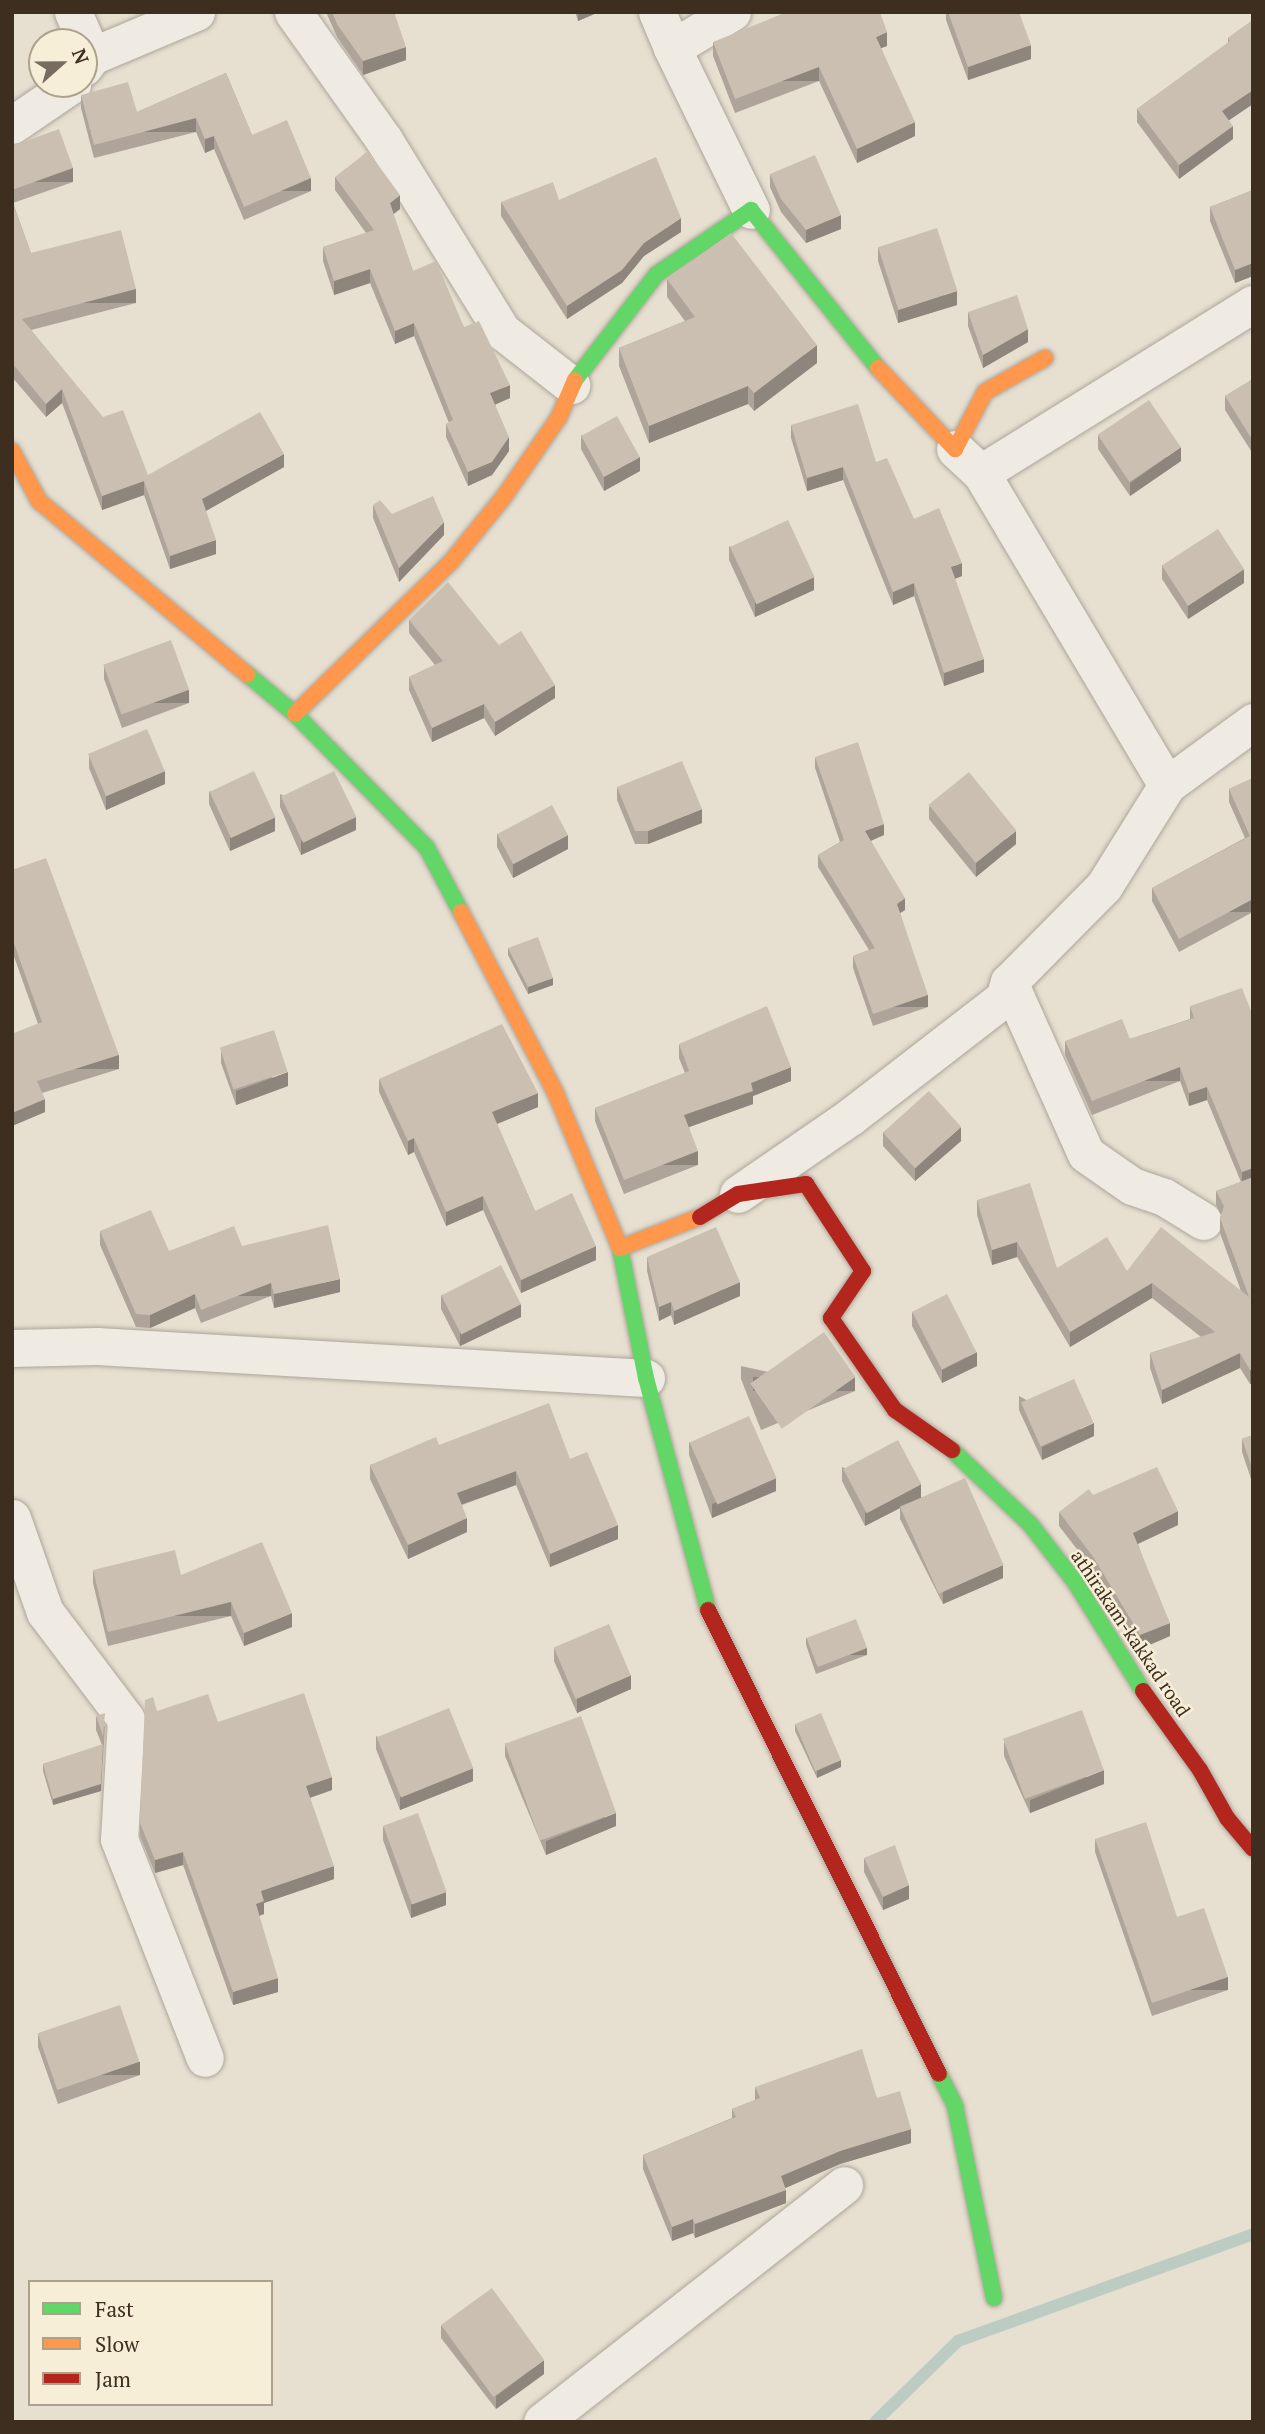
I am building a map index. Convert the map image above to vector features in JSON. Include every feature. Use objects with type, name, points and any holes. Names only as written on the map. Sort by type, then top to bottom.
[{"type":"street","points":[[98,61],[196,12]]},
{"type":"street","points":[[293,12],[384,140],[502,331],[571,385]]},
{"type":"street","points":[[657,12],[751,210],[898,392],[937,425],[968,461],[1167,785]]},
{"type":"street","points":[[672,48],[732,12]]},
{"type":"street","points":[[12,125],[46,98]]},
{"type":"street","points":[[295,714],[450,563],[503,498],[559,417],[571,385],[657,274],[751,210]]},
{"type":"street","points":[[968,461],[1253,304]]},
{"type":"street","points":[[968,461],[985,392],[1045,358]]},
{"type":"street","points":[[12,451],[39,500],[295,714],[427,848],[556,1094],[620,1248],[646,1378],[712,1625],[745,1679],[955,2106],[994,2298]]},
{"type":"street","points":[[738,1194],[850,1117],[1004,999],[1009,982],[1104,886],[1167,785],[1253,722]]},
{"type":"street","points":[[1009,982],[1086,1154],[1132,1186],[1164,1197],[1203,1222]]},
{"type":"street","name":"athirakam-kakkad road","points":[[620,1248],[717,1210],[738,1194],[806,1184],[863,1271],[831,1318],[895,1410],[963,1458],[1030,1524],[1075,1582],[1111,1646],[1200,1770],[1227,1818],[1253,1849]]},
{"type":"street","points":[[12,1348],[97,1346],[646,1378]]},
{"type":"street","points":[[12,1518],[46,1612],[126,1719],[119,1839],[205,2058]]},
{"type":"street","points":[[541,2422],[844,2185]]},
{"type":"building","points":[[332,12],[394,12],[406,47],[363,61],[337,24]]},
{"type":"building","points":[[787,12],[880,12],[887,32],[876,37],[915,122],[857,149],[819,67],[735,99],[713,42]]},
{"type":"building","points":[[948,12],[1019,12],[1031,45],[968,67]]},
{"type":"building","points":[[1253,20],[1253,90],[1222,111],[1233,126],[1179,165],[1137,109],[1230,41],[1228,38]]},
{"type":"building","points":[[226,73],[252,135],[287,120],[311,178],[244,207],[214,136],[205,139],[196,118],[94,145],[82,98],[98,98],[98,90],[128,82],[137,112]]},
{"type":"building","points":[[59,129],[73,168],[12,190],[12,146]]},
{"type":"building","points":[[368,151],[400,195],[390,203],[413,271],[436,261],[464,327],[479,321],[510,385],[490,393],[509,437],[492,462],[468,472],[446,424],[453,420],[414,323],[395,331],[370,269],[334,281],[323,247],[374,230],[335,177]]},
{"type":"building","points":[[815,155],[841,215],[806,230],[781,199],[770,174]]},
{"type":"building","points":[[656,157],[681,218],[644,243],[622,270],[567,306],[501,202],[553,182],[559,200]]},
{"type":"building","points":[[1253,190],[1253,263],[1235,270],[1210,207]]},
{"type":"building","points":[[12,201],[31,253],[121,230],[136,289],[22,319],[103,417],[123,410],[148,475],[260,412],[284,454],[202,499],[216,540],[170,556],[144,481],[102,496],[62,389],[46,404],[12,363]]},
{"type":"building","points":[[937,228],[957,291],[898,310],[878,247]]},
{"type":"building","points":[[731,233],[817,345],[754,393],[748,386],[649,426],[619,348],[695,317],[667,279]]},
{"type":"building","points":[[1017,295],[1028,329],[983,355],[968,312]]},
{"type":"building","points":[[1253,379],[1253,441],[1225,396]]},
{"type":"building","points":[[1149,400],[1181,447],[1129,482],[1098,435]]},
{"type":"building","points":[[858,404],[876,462],[887,458],[914,519],[939,508],[962,563],[951,567],[984,659],[944,673],[914,583],[893,592],[843,467],[807,478],[791,425]]},
{"type":"building","points":[[617,416],[640,457],[604,477],[581,436]]},
{"type":"building","points":[[433,496],[444,522],[399,568],[373,505],[380,500],[392,514]]},
{"type":"building","points":[[788,520],[815,577],[757,604],[730,547]]},
{"type":"building","points":[[1218,529],[1244,569],[1188,606],[1162,565]]},
{"type":"building","points":[[448,582],[499,645],[521,631],[555,685],[495,722],[484,704],[432,728],[409,677],[443,661],[409,620]]},
{"type":"building","points":[[171,640],[189,690],[121,714],[103,665]]},
{"type":"building","points":[[147,729],[165,771],[106,796],[88,754]]},
{"type":"building","points":[[858,742],[884,824],[865,831],[905,898],[897,904],[928,995],[873,1014],[853,956],[875,948],[818,855],[844,840],[815,757]]},
{"type":"building","points":[[682,761],[702,809],[648,831],[635,831],[617,787]]},
{"type":"building","points":[[254,771],[276,817],[231,838],[210,792]]},
{"type":"building","points":[[334,771],[356,817],[303,843],[281,797]]},
{"type":"building","points":[[969,772],[1016,830],[976,863],[929,805]]},
{"type":"building","points":[[1253,778],[1253,899],[1179,939],[1152,888],[1250,836],[1229,789]]},
{"type":"building","points":[[552,805],[568,835],[513,864],[497,834]]},
{"type":"building","points":[[46,858],[119,1055],[37,1081],[45,1099],[12,1113],[12,1034],[42,1022],[12,938],[12,870]]},
{"type":"building","points":[[538,937],[553,978],[528,987],[508,948]]},
{"type":"building","points":[[1242,988],[1253,1016],[1253,1168],[1242,1172],[1207,1087],[1189,1093],[1180,1067],[1092,1101],[1065,1041],[1122,1019],[1130,1039],[1194,1018],[1190,1006]]},
{"type":"building","points":[[767,1006],[791,1067],[751,1083],[753,1091],[684,1115],[698,1151],[624,1180],[595,1108],[689,1071],[679,1044]]},
{"type":"building","points":[[502,1024],[538,1093],[492,1112],[535,1211],[572,1193],[596,1246],[521,1280],[483,1196],[446,1212],[414,1138],[408,1141],[379,1079]]},
{"type":"building","points":[[274,1030],[288,1072],[233,1089],[220,1048]]},
{"type":"building","points":[[929,1091],[961,1127],[915,1168],[883,1132]]},
{"type":"building","points":[[1253,1177],[1253,1368],[1250,1370],[1240,1353],[1162,1390],[1150,1353],[1215,1332],[1152,1283],[1070,1332],[1017,1242],[992,1250],[977,1200],[1030,1183],[1057,1268],[1107,1237],[1127,1271],[1161,1227],[1249,1297],[1220,1218],[1224,1206],[1216,1191]]},
{"type":"building","points":[[151,1210],[169,1251],[234,1226],[242,1246],[328,1225],[340,1279],[274,1294],[271,1283],[201,1310],[195,1294],[150,1315],[136,1314],[100,1231]]},
{"type":"building","points":[[716,1227],[740,1282],[674,1311],[671,1302],[659,1307],[647,1257]]},
{"type":"building","points":[[501,1265],[521,1304],[461,1335],[441,1295]]},
{"type":"building","points":[[947,1294],[977,1352],[942,1370],[912,1312]]},
{"type":"building","points":[[824,1332],[856,1377],[782,1429],[750,1384]]},
{"type":"building","points":[[1074,1379],[1094,1423],[1041,1446],[1021,1403]]},
{"type":"building","points":[[549,1403],[570,1459],[587,1452],[618,1525],[550,1554],[516,1471],[457,1493],[467,1518],[408,1545],[370,1465],[436,1437],[439,1445]]},
{"type":"building","points":[[749,1416],[777,1478],[717,1505],[690,1442]]},
{"type":"building","points":[[1253,1435],[1253,1471],[1242,1439]]},
{"type":"building","points":[[898,1440],[921,1484],[867,1513],[843,1469]]},
{"type":"building","points":[[1157,1467],[1178,1511],[1133,1533],[1170,1623],[1140,1635],[1094,1558],[1059,1512],[1089,1489],[1093,1495]]},
{"type":"building","points":[[965,1478],[1004,1565],[939,1594],[900,1507]]},
{"type":"building","points":[[262,1542],[292,1613],[244,1633],[231,1602],[108,1632],[93,1570],[175,1550],[181,1575]]},
{"type":"building","points":[[856,1619],[867,1648],[818,1667],[807,1638]]},
{"type":"building","points":[[609,1624],[631,1676],[576,1699],[554,1647]]},
{"type":"building","points":[[304,1693],[332,1777],[306,1786],[334,1866],[261,1891],[264,1901],[256,1904],[278,1978],[233,1992],[183,1852],[155,1860],[140,1823],[145,1700],[153,1697],[157,1711],[208,1694],[218,1722]]},
{"type":"building","points":[[449,1708],[473,1768],[401,1797],[377,1737]]},
{"type":"building","points":[[1082,1710],[1104,1770],[1025,1799],[1003,1739]]},
{"type":"building","points":[[105,1713],[103,1736],[96,1716]]},
{"type":"building","points":[[821,1713],[841,1760],[815,1771],[795,1724]]},
{"type":"building","points":[[581,1716],[616,1813],[540,1840],[505,1744]]},
{"type":"building","points":[[103,1744],[101,1784],[53,1799],[43,1764]]},
{"type":"building","points":[[418,1813],[447,1892],[412,1905],[383,1826]]},
{"type":"building","points":[[1146,1822],[1177,1917],[1204,1908],[1228,1977],[1152,2003],[1095,1839]]},
{"type":"building","points":[[895,1845],[909,1885],[883,1897],[864,1858]]},
{"type":"building","points":[[120,2005],[140,2062],[57,2090],[38,2033]]},
{"type":"building","points":[[862,2049],[877,2098],[900,2091],[911,2129],[840,2151],[781,2176],[786,2190],[695,2224],[693,2219],[672,2227],[643,2155],[736,2117],[732,2109],[760,2098],[755,2087]]},
{"type":"building","points":[[492,2288],[544,2360],[493,2397],[441,2325]]},
{"type":"waterway","points":[[875,2422],[958,2341],[1253,2234]]},
{"type":"traffic: fast","points":[[575,380],[657,274],[751,210],[878,368]]},
{"type":"traffic: fast","points":[[247,674],[295,714],[427,848],[461,912]]},
{"type":"traffic: fast","points":[[620,1248],[646,1378],[708,1610]]},
{"type":"traffic: fast","points":[[952,1450],[1030,1524],[1075,1582],[1143,1691]]},
{"type":"traffic: fast","points":[[939,2074],[955,2106],[994,2298]]},
{"type":"traffic: slow","points":[[878,368],[955,449],[985,392],[1045,358]]},
{"type":"traffic: slow","points":[[295,714],[450,563],[503,498],[559,417],[575,380]]},
{"type":"traffic: slow","points":[[12,451],[39,501],[247,674]]},
{"type":"traffic: slow","points":[[461,912],[556,1094],[620,1248],[700,1217]]},
{"type":"traffic: jam","points":[[700,1217],[738,1194],[806,1184],[863,1271],[831,1318],[895,1410],[952,1450]]},
{"type":"traffic: jam","points":[[708,1610],[939,2074]]},
{"type":"traffic: jam","points":[[1143,1691],[1200,1770],[1227,1818],[1253,1849]]}]
